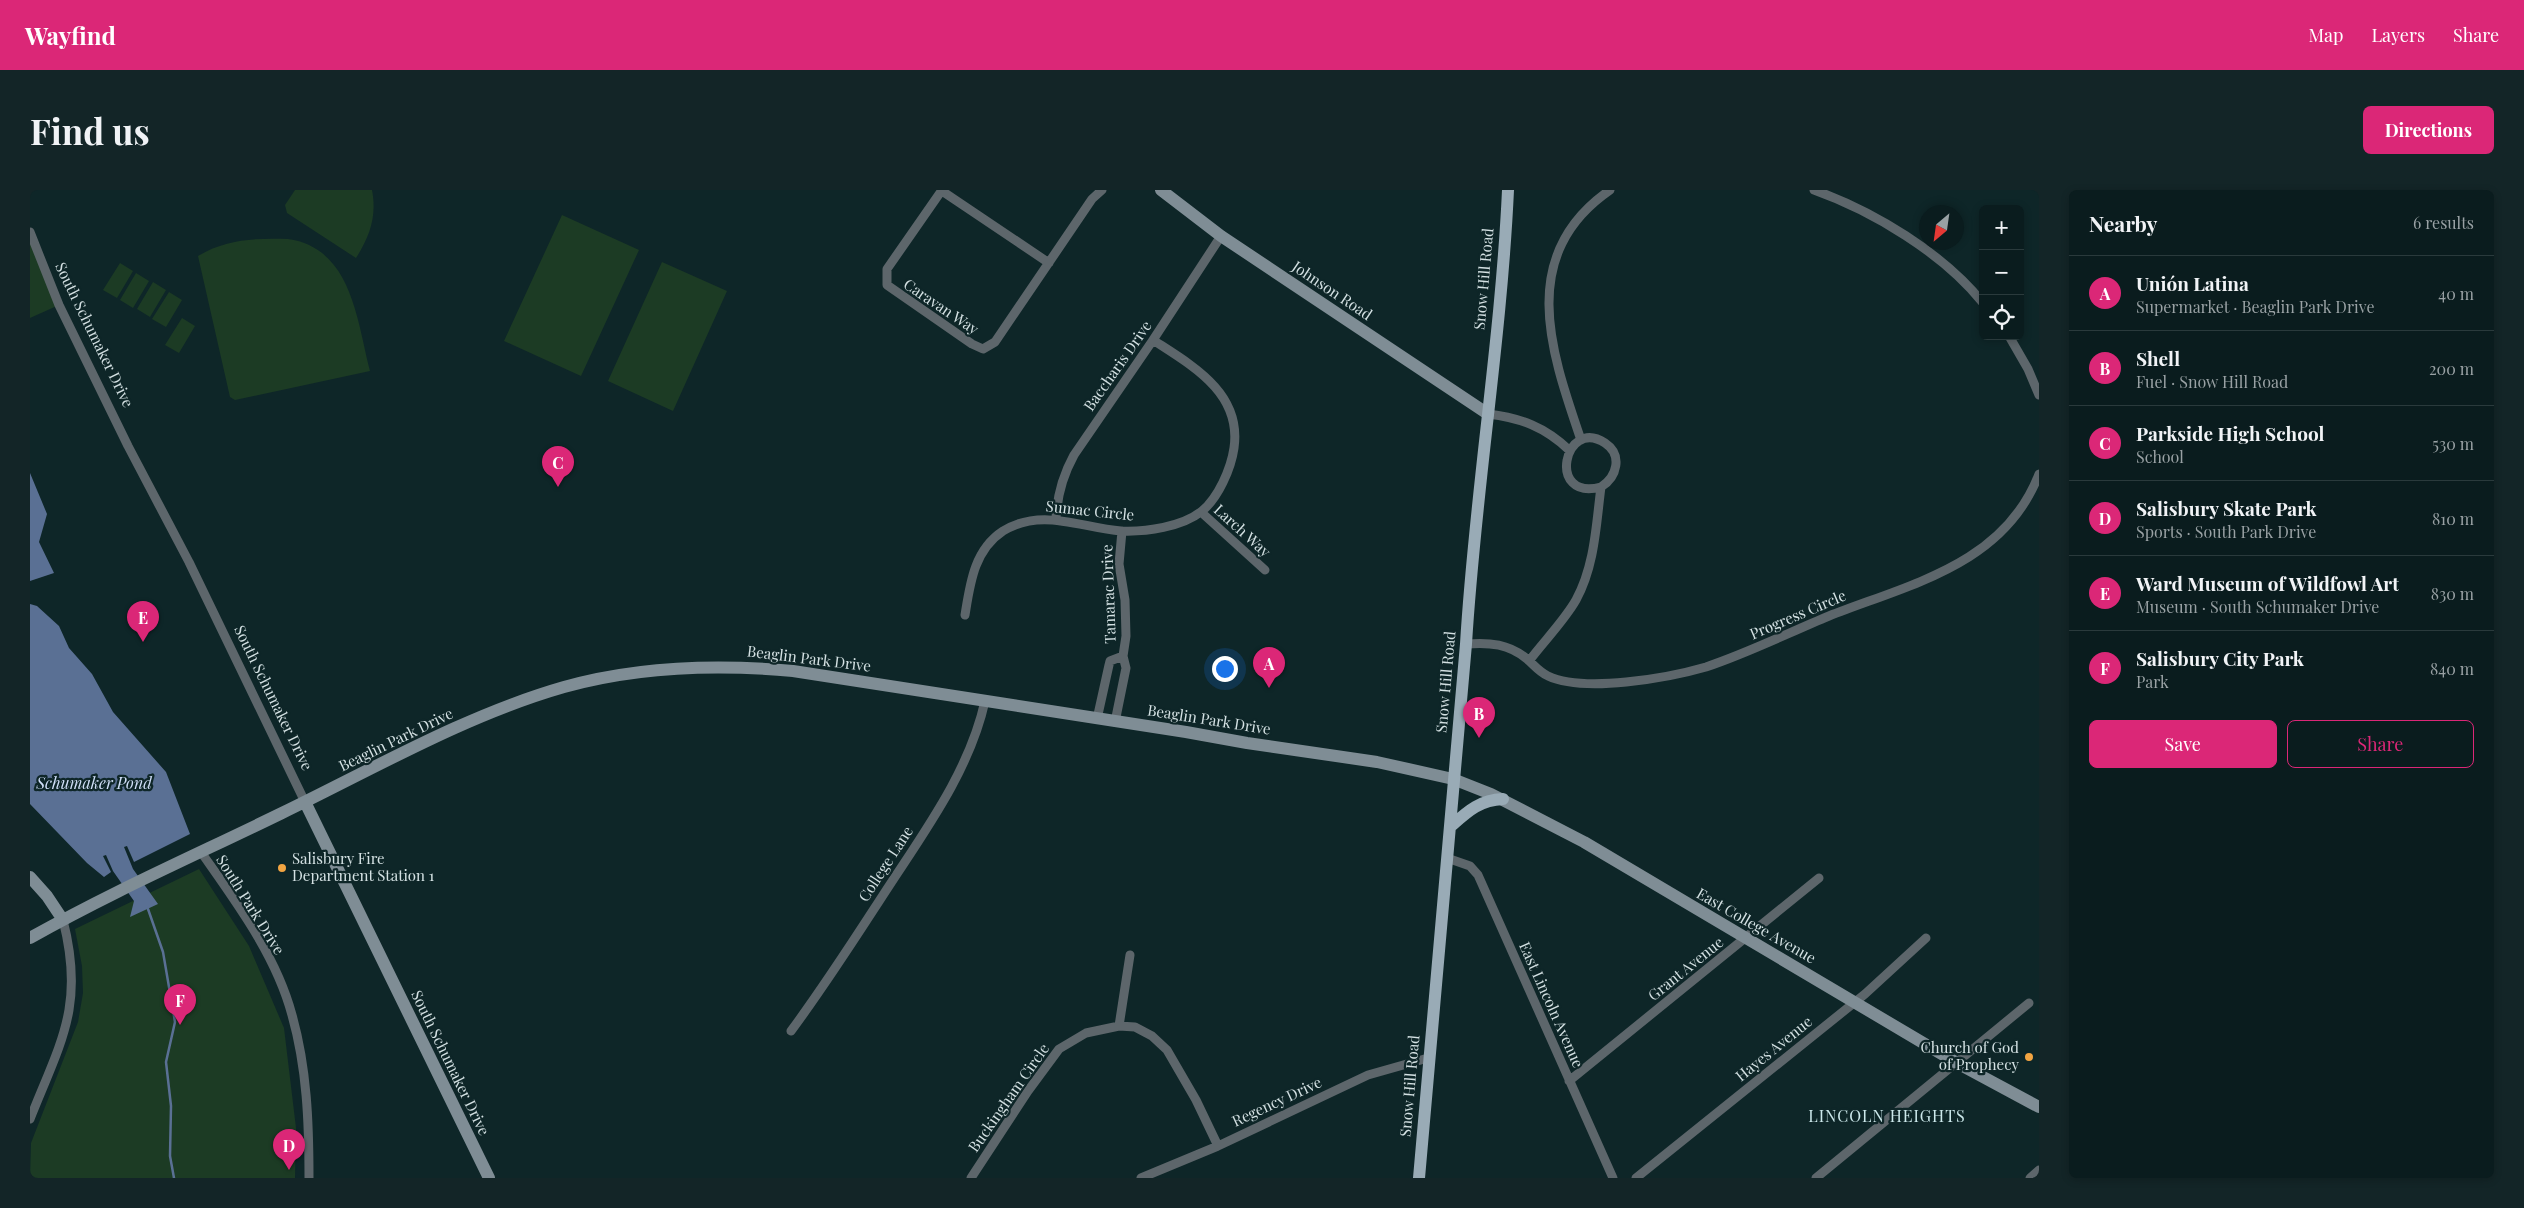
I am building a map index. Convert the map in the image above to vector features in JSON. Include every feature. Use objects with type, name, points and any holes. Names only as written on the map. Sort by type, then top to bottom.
[{"type":"main road","name":"Johnson Road","points":[[1161,190],[1221,236],[1488,414]]},
{"type":"main road","name":"Snow Hill Road","points":[[1419,1178],[1428,1058],[1466,644],[1471,561],[1488,414],[1508,190]]},
{"type":"main road","name":"Beaglin Park Drive","points":[[30,938],[147,878],[502,709],[564,687],[639,672],[695,666],[765,668],[1377,762],[1453,779]]},
{"type":"main road","name":"East College Avenue","points":[[1453,779],[1503,800],[1584,842],[1957,1062],[2039,1107]]},
{"type":"main road","points":[[1450,827],[1474,806],[1492,800],[1503,800]]},
{"type":"main road","name":"South Schumaker Drive","points":[[305,802],[489,1178]]},
{"type":"main road","points":[[30,877],[47,896],[63,920]]},
{"type":"street","name":"Caravan Way","points":[[942,190],[887,269],[886,280],[891,289],[972,344],[983,349],[994,342],[1092,199],[1102,190]]},
{"type":"street","points":[[942,190],[1049,263]]},
{"type":"street","points":[[1581,440],[1553,353],[1547,297],[1558,251],[1569,231],[1596,200],[1610,190]]},
{"type":"street","points":[[1814,190],[1846,202],[1889,225],[1923,249],[1964,283],[1979,299]]},
{"type":"street","name":"South Schumaker Drive","points":[[30,232],[59,305],[128,446],[189,562],[305,802]]},
{"type":"street","name":"Baccharis Drive","points":[[1056,519],[1061,486],[1066,470],[1074,455],[1153,340],[1221,236]]},
{"type":"street","name":"Sumac Circle","points":[[965,615],[972,573],[987,547],[1002,532],[1017,525],[1044,518],[1122,531],[1156,529],[1184,521],[1200,512],[1214,495],[1227,474],[1234,450],[1234,423],[1227,402],[1219,389],[1188,362],[1153,340]]},
{"type":"street","points":[[2011,340],[2028,369],[2039,395]]},
{"type":"street","points":[[1488,414],[1531,423],[1558,439],[1569,450]]},
{"type":"street","points":[[1529,661],[1576,601],[1586,580],[1592,561],[1602,487],[1613,476],[1616,468],[1614,452],[1603,441],[1596,439],[1581,440],[1569,450],[1566,467],[1572,481],[1586,489],[1602,487]]},
{"type":"street","name":"Progress Circle","points":[[1466,644],[1487,642],[1515,650],[1542,673],[1553,678],[1590,683],[1630,682],[1677,676],[1728,660],[1963,562],[2008,525],[2039,474]]},
{"type":"street","name":"Larch Way","points":[[1200,512],[1265,570]]},
{"type":"street","name":"Tamarac Drive","points":[[1114,722],[1126,668],[1123,656],[1126,617],[1119,564],[1122,531]]},
{"type":"street","name":"Tamarac Drive","points":[[1097,719],[1108,665],[1110,661],[1123,656]]},
{"type":"street","name":"College Lane","points":[[792,1031],[849,948],[952,786],[979,728],[984,701]]},
{"type":"street","name":"South Park Drive","points":[[201,852],[253,929],[276,973],[292,1014],[306,1090],[309,1178]]},
{"type":"street","name":"East Lincoln Avenue","points":[[1447,858],[1470,866],[1478,875],[1613,1178]]},
{"type":"street","name":"Grant Avenue","points":[[1570,1081],[1819,878]]},
{"type":"street","points":[[30,1118],[63,1037],[70,1011],[72,971],[63,920]]},
{"type":"street","name":"Hayes Avenue","points":[[1636,1178],[1855,1002],[1926,938]]},
{"type":"street","points":[[1119,1026],[1130,956]]},
{"type":"street","points":[[1816,1178],[2029,1003]]},
{"type":"street","name":"Buckingham Circle","points":[[971,1178],[1028,1091],[1059,1049],[1086,1033],[1119,1026],[1134,1027],[1152,1036],[1167,1050],[1196,1100],[1218,1146]]},
{"type":"street","name":"Regency Drive","points":[[1141,1178],[1218,1146],[1368,1075],[1428,1058]]},
{"type":"street","points":[[2030,1178],[2039,1170]]},
{"type":"green space","points":[[295,190],[372,190],[374,208],[371,226],[369,234],[356,258],[287,213],[285,205]]},
{"type":"green space","points":[[562,215],[639,250],[581,376],[504,341]]},
{"type":"green space","points":[[30,232],[59,305],[30,318]]},
{"type":"green space","points":[[264,239],[288,239],[309,245],[326,256],[339,272],[355,310],[370,371],[235,400],[230,397],[198,256],[230,243]]},
{"type":"green space","points":[[662,262],[727,291],[673,411],[608,381]]},
{"type":"green space","points":[[120,263],[133,271],[117,298],[103,290]]},
{"type":"green space","points":[[136,273],[149,281],[133,308],[120,300]]},
{"type":"green space","points":[[153,282],[166,290],[150,317],[137,309]]},
{"type":"green space","points":[[169,292],[182,300],[166,327],[152,319]]},
{"type":"green space","points":[[182,318],[195,326],[179,353],[165,345]]},
{"type":"green space","points":[[199,869],[249,946],[284,1028],[296,1128],[295,1178],[30,1178],[31,1143],[78,1022],[83,993],[82,966],[75,929]]},
{"type":"water","points":[[30,473],[47,514],[39,542],[54,573],[30,581]]},
{"type":"water","name":"Schumaker Pond","points":[[30,604],[37,606],[59,626],[69,648],[92,674],[113,712],[166,772],[190,834],[134,862],[127,846],[124,847],[133,869],[158,904],[130,917],[134,901],[113,871],[106,855],[103,856],[111,872],[104,877],[87,863],[30,804]]},
{"type":"waterway","points":[[148,909],[163,952],[175,1022],[166,1062],[171,1106],[170,1156],[174,1178]]},
{"type":"place","name":"Parkside High School","points":[[558,487]]},
{"type":"place","name":"Ward Museum of Wildfowl Art","points":[[143,642]]},
{"type":"place","name":"Unión Latina","points":[[1269,688]]},
{"type":"place","name":"Shell","points":[[1479,738]]},
{"type":"place","name":"Salisbury Fire Department Station 1","points":[[282,868]]},
{"type":"place","name":"Salisbury City Park","points":[[180,1025]]},
{"type":"place","name":"Church of God of Prophecy","points":[[2029,1057]]},
{"type":"place","name":"Salisbury Skate Park","points":[[289,1170]]},
{"type":"district","name":"LINCOLN HEIGHTS","points":[[1887,1116]]}]
